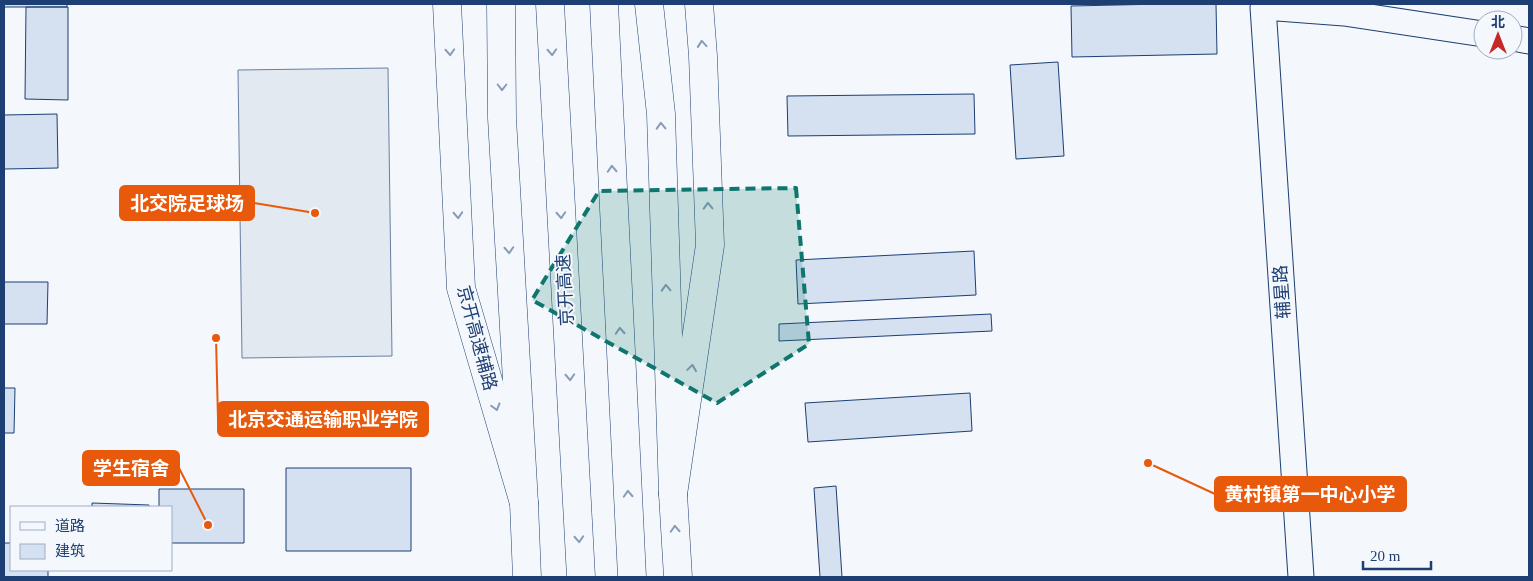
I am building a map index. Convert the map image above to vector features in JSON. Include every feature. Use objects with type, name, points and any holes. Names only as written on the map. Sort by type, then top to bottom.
[{"type":"main road","name":"京开高速辅路","points":[[447,4],[461,288],[524,503],[527,577]]},
{"type":"main road","points":[[502,4],[502,118],[524,503]]},
{"type":"main road","name":"京开高速","points":[[550,4],[581,577]]},
{"type":"main road","points":[[604,4],[632,577]]},
{"type":"main road","points":[[649,4],[661,114],[673,494],[678,577]]},
{"type":"main road","points":[[673,494],[710,245],[703,56],[699,4]]},
{"type":"street","name":"辅星路","points":[[1301,577],[1263,7],[1344,14],[1473,33]]},
{"type":"highlighted area","points":[[796,188],[809,344],[717,403],[532,300],[599,191]]},
{"type":"shaded area","points":[[388,68],[392,356],[242,358],[238,70]]},
{"type":"building","points":[[4,4],[67,4],[67,7],[4,7]]},
{"type":"building","points":[[1216,4],[1217,54],[1072,57],[1071,6]]},
{"type":"building","points":[[26,7],[68,7],[68,100],[25,99]]},
{"type":"building","points":[[1058,62],[1064,156],[1016,159],[1010,65]]},
{"type":"building","points":[[974,94],[975,134],[788,136],[787,96]]},
{"type":"building","points":[[57,114],[58,168],[4,169],[4,115]]},
{"type":"building","points":[[974,251],[976,295],[798,304],[796,260]]},
{"type":"building","points":[[4,282],[48,282],[47,324],[4,324]]},
{"type":"building","points":[[991,314],[992,331],[779,341],[779,324]]},
{"type":"building","points":[[4,388],[15,388],[14,433],[4,433]]},
{"type":"building","points":[[970,393],[972,431],[808,442],[805,403]]},
{"type":"building","points":[[286,468],[411,468],[411,551],[286,551]]},
{"type":"building","points":[[836,486],[842,577],[820,577],[814,488]]},
{"type":"building","points":[[159,489],[244,489],[244,543],[172,543],[172,506],[159,506]]},
{"type":"building","points":[[92,503],[149,505],[149,506],[92,506]]},
{"type":"building","points":[[4,543],[10,543],[10,571],[48,571],[48,577],[4,577]]},
{"type":"place","name":"北交院足球场","points":[[315,213]]},
{"type":"place","name":"北京交通运输职业学院","points":[[216,338]]},
{"type":"place","name":"黄村镇第一中心小学","points":[[1148,463]]},
{"type":"place","name":"学生宿舍","points":[[208,525]]}]
